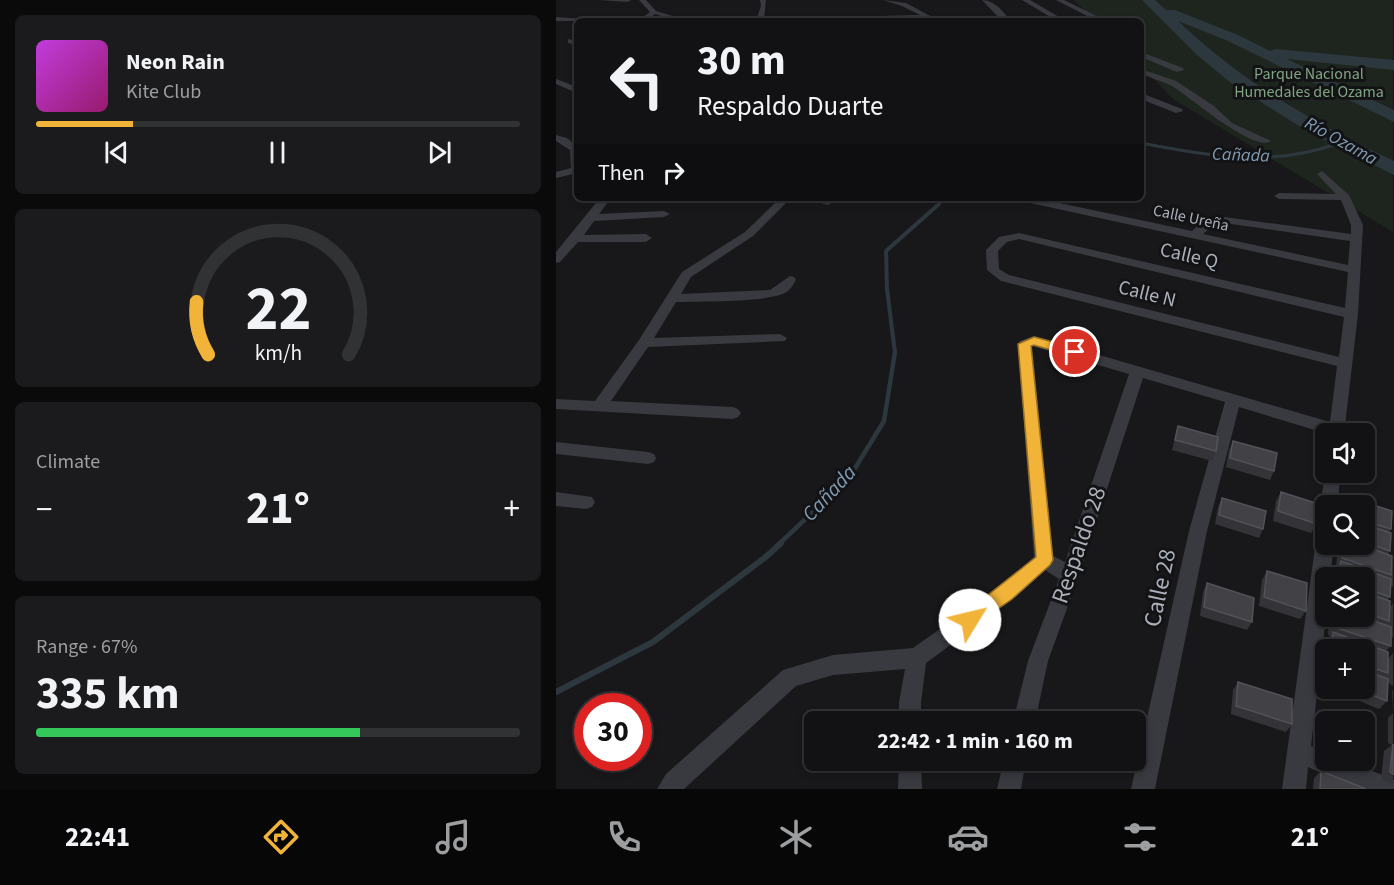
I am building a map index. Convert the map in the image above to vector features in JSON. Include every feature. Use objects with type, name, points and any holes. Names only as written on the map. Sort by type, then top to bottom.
[{"type":"street","points":[[603,0],[628,0]]},
{"type":"street","points":[[642,0],[654,12],[675,18]]},
{"type":"street","points":[[762,18],[763,0]]},
{"type":"street","points":[[886,0],[904,4],[929,17]]},
{"type":"street","points":[[985,0],[1004,18]]},
{"type":"street","points":[[1026,0],[1056,18]]},
{"type":"street","points":[[1059,0],[1096,18]]},
{"type":"street","points":[[1061,18],[1081,11]]},
{"type":"street","points":[[646,18],[654,12]]},
{"type":"street","points":[[799,18],[842,17]]},
{"type":"street","points":[[913,18],[929,17]]},
{"type":"street","points":[[556,20],[574,21]]},
{"type":"street","points":[[1144,55],[1180,70]]},
{"type":"street","points":[[1144,68],[1162,62]]},
{"type":"street","points":[[1144,70],[1173,83],[1211,108],[1233,128],[1266,141]]},
{"type":"street","points":[[556,81],[574,89]]},
{"type":"street","points":[[1144,97],[1179,111]]},
{"type":"street","points":[[556,138],[564,140],[574,148]]},
{"type":"street","points":[[556,175],[574,171]]},
{"type":"street","points":[[1322,174],[1345,196],[1357,225],[1351,314],[1338,423]]},
{"type":"street","points":[[1279,196],[1345,196]]},
{"type":"street","points":[[556,259],[575,240],[604,201]]},
{"type":"street","points":[[600,405],[644,343],[686,275],[753,231],[785,201]]},
{"type":"street","points":[[823,201],[828,202]]},
{"type":"street","name":"Calle Ureña","points":[[1035,201],[1354,270]]},
{"type":"street","points":[[1080,211],[1087,201]]},
{"type":"street","points":[[591,218],[664,214]]},
{"type":"street","points":[[1194,236],[1209,221],[1217,219],[1357,238]]},
{"type":"street","name":"Calle Q","points":[[1019,236],[1351,314]]},
{"type":"street","name":"Calle N","points":[[1019,236],[1003,239],[992,250],[991,261],[997,275],[1344,363]]},
{"type":"street","points":[[575,240],[646,238]]},
{"type":"street","points":[[672,298],[772,294],[783,290],[790,280]]},
{"type":"street","points":[[644,343],[780,338]]},
{"type":"street","points":[[1044,560],[1025,344],[1034,341],[1138,370],[1315,425]]},
{"type":"street","name":"Respaldo 28","points":[[1027,711],[1038,661],[1070,575],[1138,370]]},
{"type":"street","name":"Calle 28","points":[[1143,789],[1198,531],[1233,399]]},
{"type":"street","points":[[556,404],[733,413]]},
{"type":"street","points":[[559,452],[648,458]]},
{"type":"street","points":[[556,499],[586,502]]},
{"type":"street","points":[[1294,789],[1323,555]]},
{"type":"street","points":[[1044,560],[1070,575]]},
{"type":"street","points":[[669,789],[790,677],[833,665],[917,658],[1005,594],[1044,560]]},
{"type":"street","points":[[910,711],[917,658]]},
{"type":"street","points":[[1299,752],[1387,789]]},
{"type":"street","points":[[910,771],[910,789]]},
{"type":"street","points":[[1009,789],[1013,771]]},
{"type":"green space","name":"Parque Nacional Humedales del Ozama","points":[[1074,0],[1393,0],[1393,232],[1173,99],[1144,68],[1144,18],[1092,18]]},
{"type":"building","points":[[1178,426],[1218,437],[1216,451],[1175,440]]},
{"type":"building","points":[[1233,441],[1277,453],[1274,471],[1230,458]]},
{"type":"building","points":[[1281,492],[1315,503],[1315,523],[1278,511]]},
{"type":"building","points":[[1222,498],[1266,511],[1263,529],[1219,515]]},
{"type":"building","points":[[1375,506],[1392,511],[1391,529],[1375,524]]},
{"type":"building","points":[[1375,528],[1391,533],[1390,551],[1375,546]]},
{"type":"building","points":[[1375,550],[1392,556],[1391,575],[1375,569],[1375,567],[1368,567],[1342,558],[1342,555],[1375,555]]},
{"type":"building","points":[[1341,561],[1358,567],[1340,567]]},
{"type":"building","points":[[1267,571],[1307,583],[1306,611],[1264,597]]},
{"type":"building","points":[[1375,573],[1391,579],[1390,597],[1375,592]]},
{"type":"building","points":[[1207,583],[1254,598],[1252,622],[1204,607]]},
{"type":"building","points":[[1375,596],[1390,601],[1389,621],[1375,616]]},
{"type":"building","points":[[1375,621],[1391,627],[1391,646],[1334,627],[1375,627]]},
{"type":"building","points":[[1333,632],[1352,639],[1333,639]]},
{"type":"building","points":[[1375,647],[1388,652],[1388,673],[1375,669]]},
{"type":"building","points":[[1375,674],[1388,679],[1387,701],[1375,696]]},
{"type":"building","points":[[1238,682],[1292,699],[1292,724],[1236,706]]},
{"type":"building","points":[[1393,744],[1393,774],[1390,772]]},
{"type":"building","points":[[1321,771],[1366,789],[1320,789]]},
{"type":"waterway","name":"Río Ozama","points":[[1148,0],[1202,51],[1237,80],[1275,105],[1394,169]]},
{"type":"waterway","points":[[1170,13],[1233,38],[1394,117]]},
{"type":"waterway","points":[[1276,53],[1394,65]]},
{"type":"waterway","name":"Cañada","points":[[1144,144],[1216,155],[1265,157],[1314,151],[1339,143]]},
{"type":"waterway","name":"Cañada","points":[[938,205],[941,201]]},
{"type":"waterway","name":"Cañada","points":[[895,352],[887,289],[886,251],[938,205]]},
{"type":"waterway","name":"Cañada","points":[[779,544],[849,478],[884,421],[895,352]]},
{"type":"waterway","name":"Cañada","points":[[556,692],[653,642],[781,543]]},
{"type":"route","points":[[970,620],[1005,594],[1044,560],[1025,344],[1034,341],[1075,352]]}]
